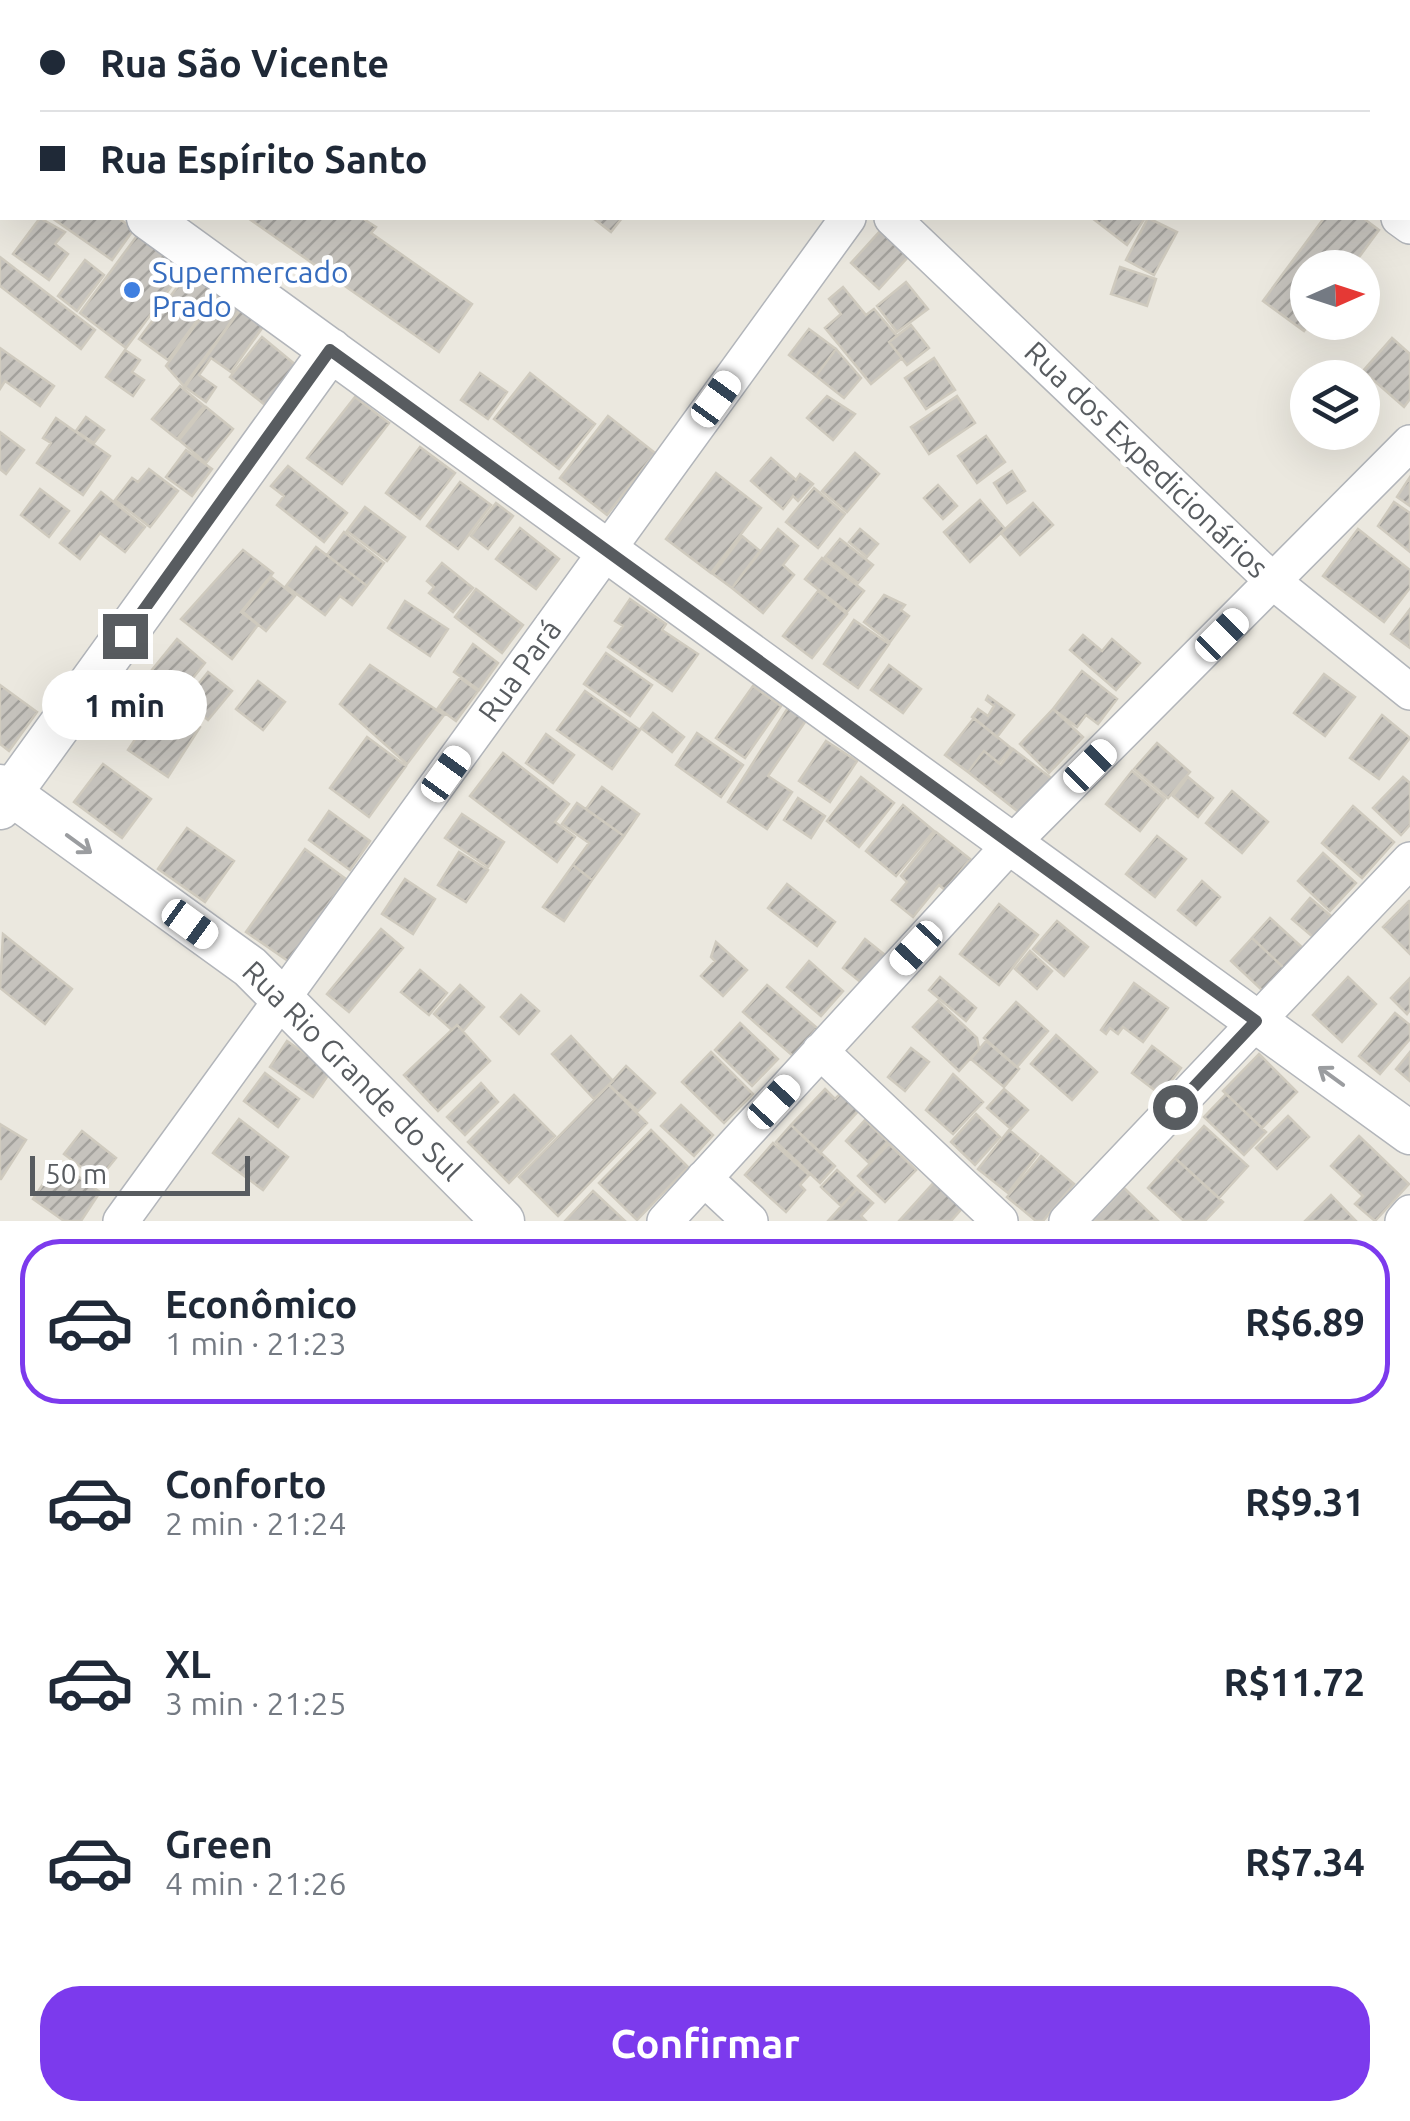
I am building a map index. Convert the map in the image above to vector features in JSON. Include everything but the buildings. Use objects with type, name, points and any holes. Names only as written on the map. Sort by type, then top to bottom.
[{"type":"street","points":[[151,220],[1410,1133]]},
{"type":"street","name":"Rua Pará","points":[[121,1221],[847,220]]},
{"type":"street","name":"Rua dos Expedicionários","points":[[894,220],[1274,582],[1410,692]]},
{"type":"street","points":[[3,796],[330,350]]},
{"type":"street","points":[[665,1221],[1012,844],[1410,443]]},
{"type":"street","name":"Rua Rio Grande do Sul","points":[[3,796],[250,967],[503,1221]]},
{"type":"street","points":[[1067,1221],[1410,860]]},
{"type":"street","points":[[820,1051],[1000,1221]]},
{"type":"street","points":[[704,1178],[750,1221]]},
{"type":"street","points":[[1403,1221],[1410,1214]]},
{"type":"place","name":"Supermercado Prado","points":[[132,290]]},
{"type":"route","points":[[125,636],[330,350],[1256,1021],[1175,1107]]}]
